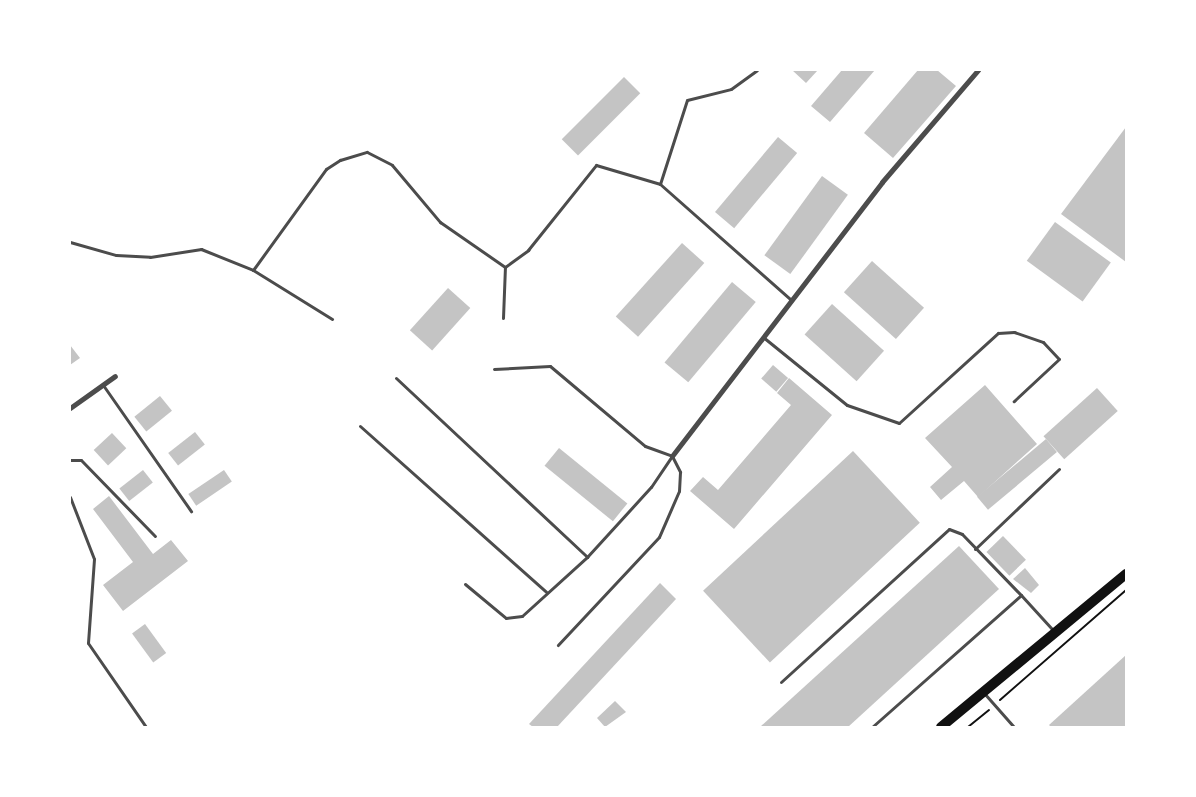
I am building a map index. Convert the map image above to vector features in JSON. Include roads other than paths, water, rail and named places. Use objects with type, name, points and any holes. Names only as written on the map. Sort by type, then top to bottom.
[{"type":"main road","points":[[941,727],[1126,574]]},
{"type":"street","points":[[672,456],[882,182],[978,70]]},
{"type":"street","points":[[70,408],[115,376]]},
{"type":"lane","points":[[660,184],[686,100],[731,89],[757,70]]},
{"type":"lane","points":[[253,270],[326,169],[340,160],[367,152],[392,165],[440,222],[505,267]]},
{"type":"lane","points":[[505,267],[528,250],[596,165],[660,184],[791,300]]},
{"type":"lane","points":[[70,242],[116,254],[150,257],[201,249],[253,270],[332,319]]},
{"type":"lane","points":[[503,318],[505,267]]},
{"type":"lane","points":[[762,337],[847,405],[899,423],[998,333],[1014,332],[1043,342],[1059,359],[1014,401]]},
{"type":"lane","points":[[494,369],[550,366],[645,446],[672,456],[680,472],[679,491],[659,537],[558,645]]},
{"type":"lane","points":[[396,378],[587,556]]},
{"type":"lane","points":[[103,385],[191,511]]},
{"type":"lane","points":[[360,426],[546,592]]},
{"type":"lane","points":[[465,584],[506,618],[522,616],[587,556],[651,487],[672,456]]},
{"type":"lane","points":[[70,460],[81,460],[155,536]]},
{"type":"lane","points":[[976,549],[1059,469]]},
{"type":"lane","points":[[70,497],[94,559],[88,643],[146,727]]},
{"type":"lane","points":[[781,682],[949,529],[955,529],[976,549],[1056,632]]},
{"type":"lane","points":[[872,727],[1021,595]]},
{"type":"lane","points":[[983,692],[1014,727]]}]
